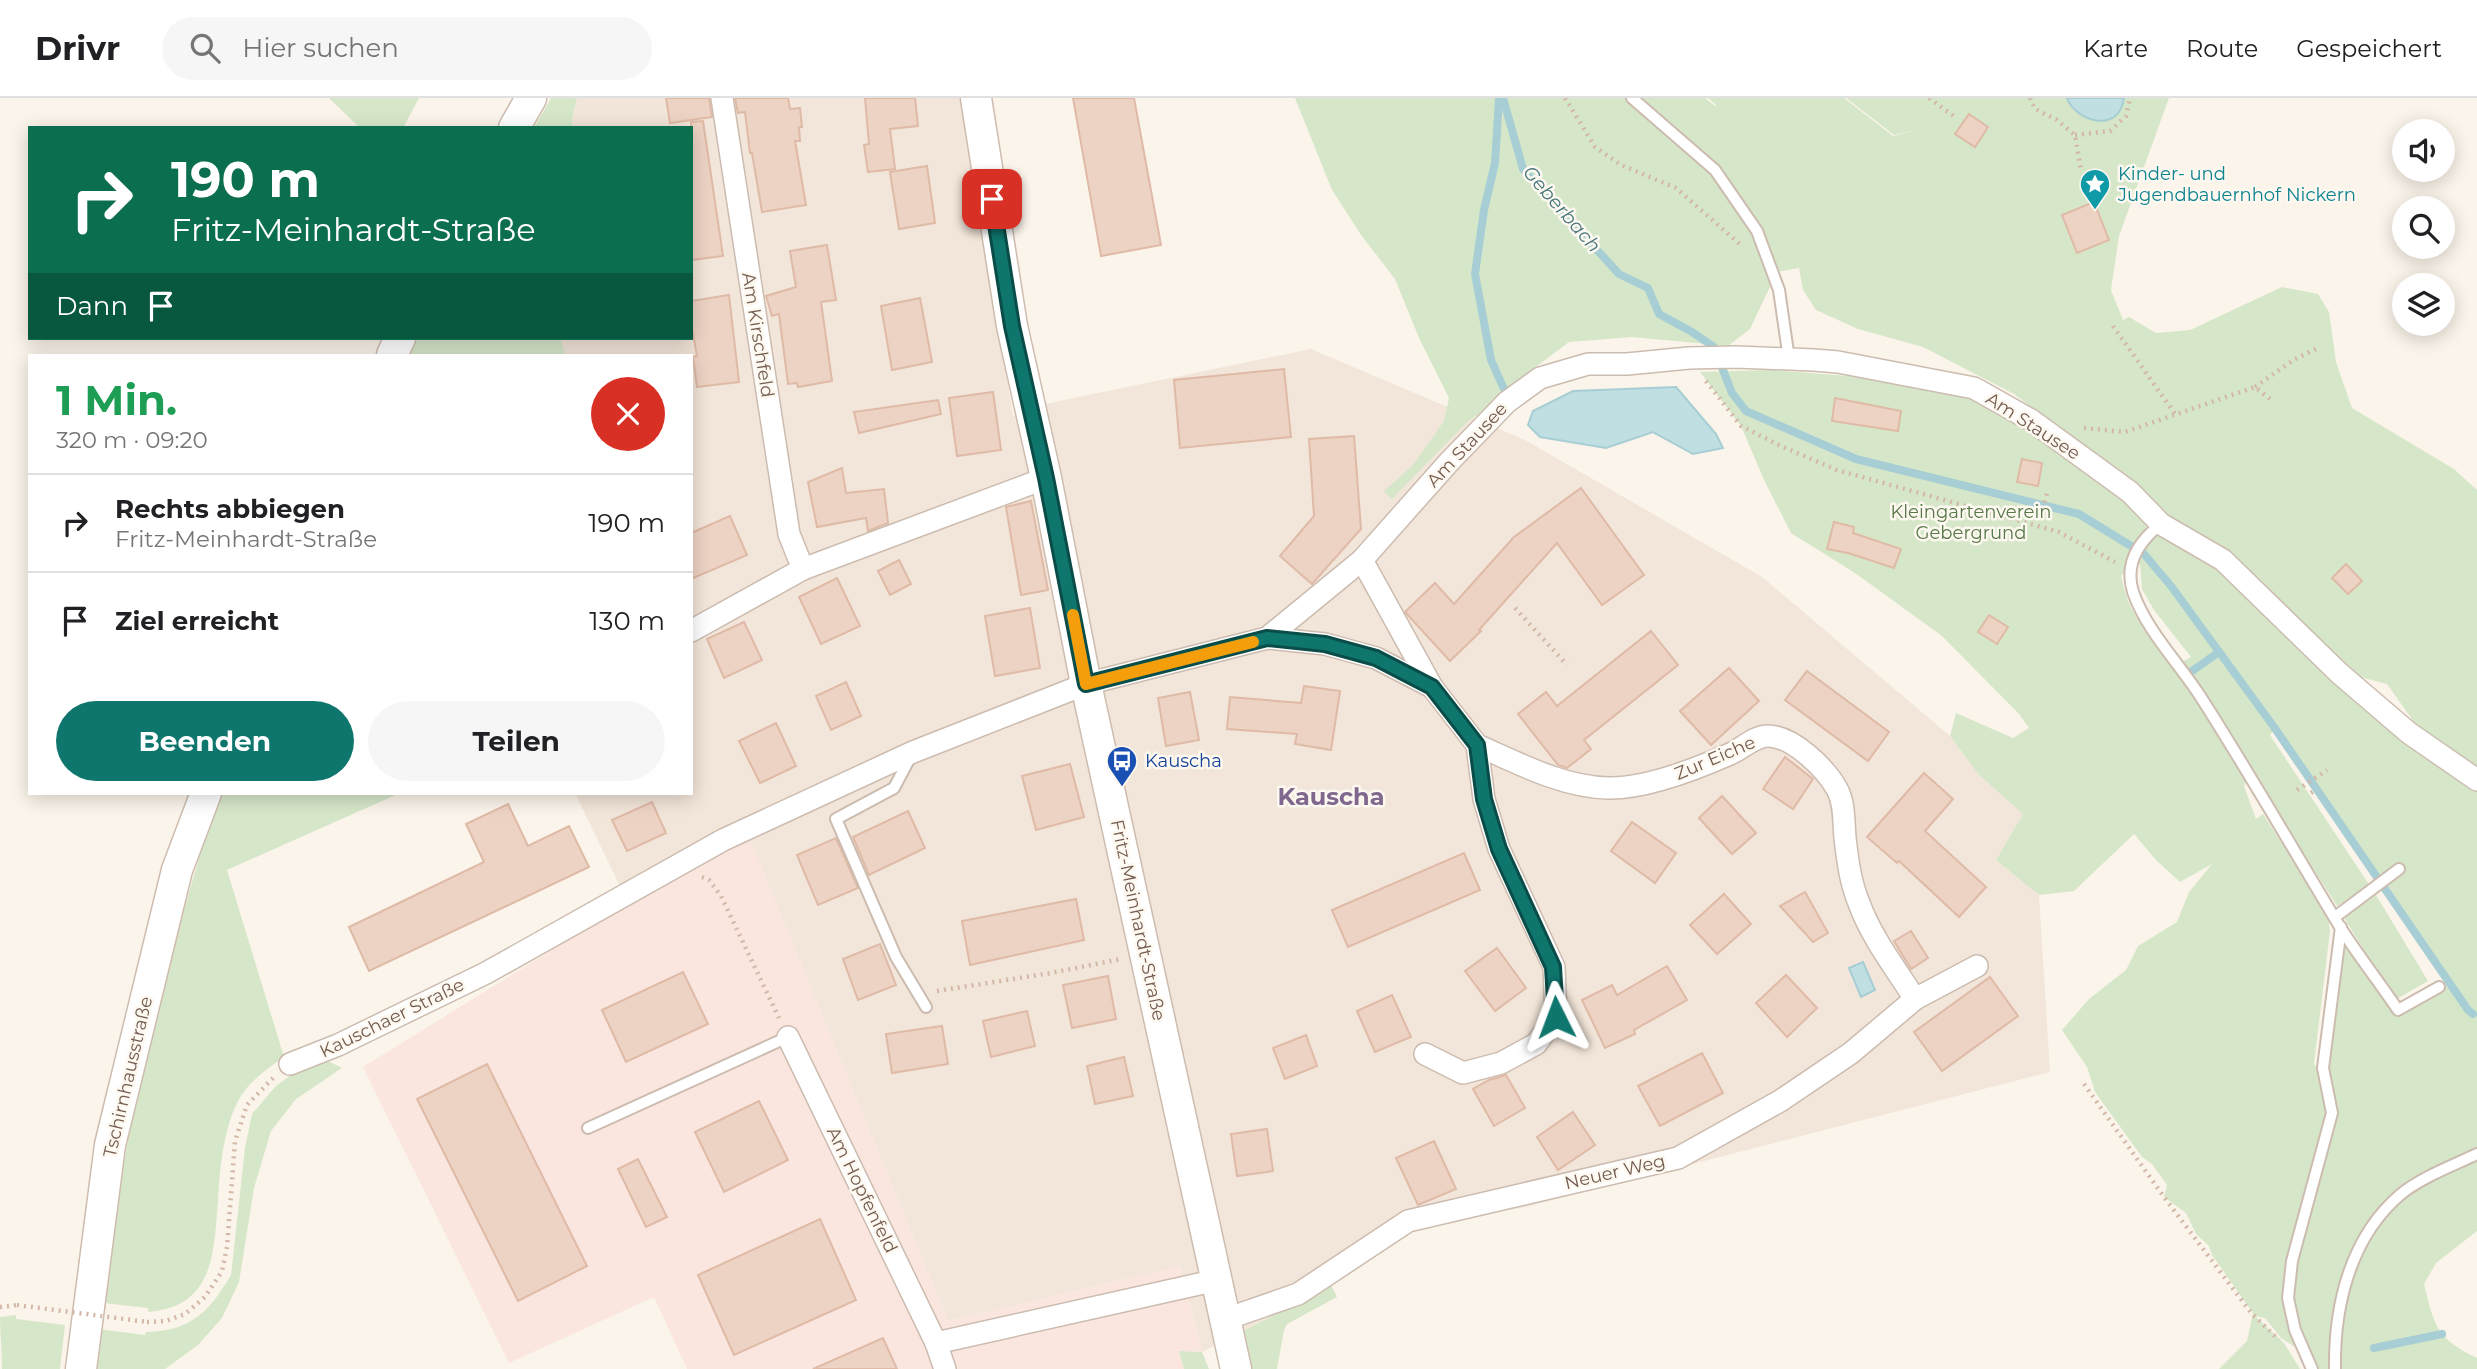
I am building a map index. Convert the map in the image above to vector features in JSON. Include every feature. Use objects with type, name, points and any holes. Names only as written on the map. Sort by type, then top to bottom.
[{"type":"street","points":[[515,126],[531,98]]},
{"type":"street","name":"Am Kirschfeld","points":[[722,98],[789,534],[803,569]]},
{"type":"street","name":"Fritz-Meinhardt-Straße","points":[[975,98],[1012,326],[1046,478],[1086,684],[1236,1369]]},
{"type":"street","name":"Am Stausee","points":[[1409,509],[1449,462],[1515,396],[1540,378],[1588,364],[1627,364],[1696,358],[1838,362],[1974,388],[2041,427],[2130,492],[2161,524],[2223,560],[2339,673],[2409,733],[2477,780]]},
{"type":"street","points":[[693,630],[803,569],[1046,478]]},
{"type":"street","name":"Zur Eiche","points":[[1267,638],[1362,559],[1409,509]]},
{"type":"street","name":"Zur Eiche","points":[[1362,559],[1432,687],[1477,745],[1530,768],[1575,784],[1609,788],[1668,778],[1732,753],[1759,738],[1779,738],[1800,748],[1823,769],[1839,791],[1846,849],[1858,903],[1915,999]]},
{"type":"street","name":"Zur Eiche","points":[[1086,684],[1267,638],[1325,644],[1376,658],[1432,687]]},
{"type":"street","name":"Kauschaer Straße","points":[[290,1065],[338,1045],[486,972],[723,840],[913,752],[1086,684]]},
{"type":"street","points":[[1425,1055],[1463,1073],[1501,1063],[1536,1044],[1556,1017],[1553,967],[1499,849],[1484,799],[1477,745]]},
{"type":"street","name":"Tschirnhausstraße","points":[[82,1369],[110,1145],[177,870],[205,795]]},
{"type":"street","name":"Neuer Weg","points":[[1226,1319],[1298,1294],[1408,1221],[1678,1158],[1780,1101],[1852,1053],[1915,999],[1977,966]]},
{"type":"street","name":"Am Hopfenfeld","points":[[788,1037],[936,1343],[945,1369]]},
{"type":"street","points":[[936,1343],[1217,1280]]},
{"type":"lane","points":[[1632,98],[1715,170],[1757,231],[1779,290],[1789,359]]},
{"type":"lane","points":[[2161,524],[2136,550],[2131,571],[2133,591],[2146,619],[2201,697],[2341,928],[2398,1010],[2439,987]]},
{"type":"lane","points":[[913,752],[894,789],[836,818],[896,957],[926,1007]]},
{"type":"lane","points":[[2335,917],[2399,869]]},
{"type":"lane","points":[[2312,1368],[2295,1330],[2288,1298],[2292,1261],[2332,1113],[2323,1068],[2341,928]]},
{"type":"lane","points":[[588,1128],[788,1037]]},
{"type":"lane","points":[[2335,1369],[2334,1336],[2343,1287],[2354,1259],[2368,1235],[2386,1209],[2403,1193],[2477,1154]]},
{"type":"path","points":[[1565,98],[1595,147],[1621,165],[1676,188],[1744,248]]},
{"type":"path","points":[[1929,98],[1955,117]]},
{"type":"path","points":[[2030,98],[2035,109],[2057,120],[2075,135],[2081,171]]},
{"type":"path","points":[[2075,135],[2110,131],[2126,116],[2130,98]]},
{"type":"path","points":[[2113,326],[2175,414]]},
{"type":"path","points":[[2079,428],[2125,432],[2154,423],[2255,387],[2295,359],[2316,349]]},
{"type":"path","points":[[1696,358],[1741,426],[1783,447],[1837,470],[2059,533],[2131,571]]},
{"type":"path","points":[[2255,387],[2270,399]]},
{"type":"path","points":[[2041,516],[2047,493]]},
{"type":"path","points":[[1515,608],[1567,665]]},
{"type":"path","points":[[2297,790],[2327,770]]},
{"type":"path","points":[[2311,793],[2317,789]]},
{"type":"path","points":[[675,867],[709,880],[721,896],[788,1037]]},
{"type":"path","points":[[917,991],[949,990],[1146,954]]},
{"type":"path","points":[[0,1307],[17,1305],[147,1322],[166,1321],[185,1314],[214,1287],[222,1271],[227,1247],[235,1141],[247,1105],[269,1081],[290,1065]]},
{"type":"path","points":[[2084,1084],[2252,1314],[2312,1368]]},
{"type":"shaded area","points":[[577,98],[961,98],[1013,416],[1045,404],[1311,349],[1525,440],[1762,577],[1950,736],[1979,775],[2023,814],[1996,860],[2039,895],[2050,1072],[1521,1208],[1411,1227],[1308,1298],[1202,1352],[1180,1266],[948,1321],[750,840],[639,896],[619,884],[576,795],[693,795],[693,354],[565,354],[561,340],[693,340],[693,126],[573,126]]},
{"type":"shaded area","points":[[750,839],[948,1321],[1180,1266],[1202,1352],[1179,1351],[1184,1369],[687,1369],[654,1297],[509,1363],[363,1067],[639,896]]},
{"type":"green space","points":[[329,98],[419,98],[404,126],[358,126]]},
{"type":"green space","points":[[551,98],[577,98],[573,126],[535,126]]},
{"type":"green space","points":[[1295,98],[1705,98],[1715,106],[1708,98],[1844,98],[1893,136],[1916,130],[1894,135],[1846,98],[2169,98],[2119,236],[2111,290],[2123,320],[2129,317],[2156,333],[2190,330],[2282,287],[2318,294],[2329,312],[2336,362],[2352,408],[2454,469],[2477,490],[2477,768],[2421,732],[2387,684],[2356,676],[2169,519],[2142,490],[2014,394],[1923,347],[1858,329],[1816,310],[1803,290],[1799,268],[1777,272],[1750,329],[1728,346],[1632,337],[1569,342],[1525,375],[1493,405],[1468,421],[1392,499],[1384,491],[1413,465],[1444,421],[1449,398],[1419,338],[1395,279],[1361,235],[1332,190]]},
{"type":"green space","points":[[416,340],[561,340],[565,354],[409,354]]},
{"type":"green space","name":"Kleingartenverein Gebergrund","points":[[1772,370],[1874,378],[1975,399],[2026,427],[2121,498],[2159,534],[2221,567],[2340,686],[2409,740],[2477,787],[2477,1231],[2436,1263],[2424,1284],[2439,1330],[2453,1344],[2477,1358],[2477,1369],[2312,1369],[2295,1330],[2288,1298],[2292,1261],[2332,1113],[2323,1068],[2341,927],[2398,1010],[2448,982],[2275,728],[2270,735],[2370,886],[2337,906],[2251,772],[2244,786],[2256,819],[2263,814],[2328,915],[2330,931],[2314,1064],[2327,1113],[2291,1252],[2286,1298],[2295,1347],[2281,1338],[2265,1318],[2255,1316],[2284,1343],[2300,1369],[2219,1369],[2247,1341],[2253,1313],[2212,1255],[2209,1246],[2196,1234],[2186,1213],[2164,1197],[2167,1185],[2152,1164],[2142,1157],[2095,1092],[2087,1067],[2062,1030],[2089,999],[2126,970],[2138,946],[2177,922],[2189,892],[2212,864],[2180,882],[2156,860],[2134,834],[2074,891],[2039,895],[1996,860],[2023,814],[1979,775],[1950,736],[1956,713],[2013,738],[2029,728],[2019,714],[1942,636],[1855,573],[1791,533],[1741,426],[1700,372]],"holes":[[[2140,564],[2142,589],[2154,610],[2191,657],[2172,667],[2134,613],[2121,575]]]},
{"type":"green space","points":[[217,795],[396,795],[227,870],[284,1057],[258,1076],[247,1088],[233,1113],[223,1150],[215,1239],[206,1274],[198,1288],[186,1300],[170,1308],[148,1312],[148,1308],[103,1303],[128,1140],[177,934]]},
{"type":"green space","points":[[2376,895],[2428,981],[2395,1000],[2343,916]]},
{"type":"green space","points":[[322,1058],[342,1068],[296,1099],[271,1131],[254,1188],[239,1282],[222,1318],[198,1345],[165,1369],[95,1369],[98,1329],[145,1335],[146,1332],[175,1328],[197,1317],[215,1299],[231,1275],[245,1148],[252,1114],[276,1086]]},
{"type":"green space","points":[[1330,1283],[1337,1297],[1287,1324],[1277,1369],[1245,1369],[1243,1331],[1308,1298]]},
{"type":"green space","points":[[16,1315],[16,1319],[65,1325],[60,1369],[2,1369],[0,1317]]},
{"type":"green space","points":[[1179,1351],[1202,1352],[1209,1369],[1184,1369]]},
{"type":"water","points":[[2067,98],[2124,98],[2114,117],[2097,120],[2079,113]]},
{"type":"water","points":[[1676,387],[1716,434],[1723,448],[1693,454],[1653,432],[1606,448],[1540,437],[1528,425],[1533,411],[1573,391]]},
{"type":"water","points":[[1863,962],[1875,990],[1861,997],[1849,968]]},
{"type":"building","points":[[666,98],[709,98],[712,117],[670,123]]},
{"type":"building","points":[[735,98],[788,98],[790,109],[800,108],[800,141],[795,141],[806,205],[762,212],[745,112],[738,113]]},
{"type":"building","points":[[865,98],[915,98],[918,126],[890,129],[895,169],[868,172],[864,145],[869,144]]},
{"type":"building","points":[[1073,98],[1134,98],[1161,245],[1101,256]]},
{"type":"building","points":[[1969,114],[1988,127],[1975,147],[1955,134]]},
{"type":"building","points":[[703,121],[723,256],[693,260],[691,122]]},
{"type":"building","points":[[927,166],[935,223],[899,229],[890,172]]},
{"type":"building","points":[[2094,202],[2109,240],[2077,253],[2062,215]]},
{"type":"building","points":[[827,245],[836,300],[821,302],[832,381],[798,387],[797,383],[788,384],[779,314],[772,316],[766,296],[796,287],[790,251]]},
{"type":"building","points":[[729,295],[739,382],[697,387],[693,357],[697,356],[693,334],[693,301]]},
{"type":"building","points":[[920,298],[932,362],[892,370],[881,306]]},
{"type":"building","points":[[1284,369],[1291,437],[1180,448],[1174,380]]},
{"type":"building","points":[[993,392],[1001,450],[957,456],[949,398]]},
{"type":"building","points":[[1835,398],[1901,411],[1898,431],[1832,421]]},
{"type":"building","points":[[938,400],[941,414],[859,433],[854,412]]},
{"type":"building","points":[[1354,436],[1361,529],[1312,584],[1280,556],[1314,516],[1309,439]]},
{"type":"building","points":[[2022,459],[2042,463],[2038,486],[2017,482]]},
{"type":"building","points":[[842,468],[846,493],[884,489],[888,523],[868,531],[866,518],[817,527],[808,482]]},
{"type":"building","points":[[1581,488],[1644,575],[1602,605],[1557,543],[1479,630],[1481,631],[1450,661],[1405,612],[1435,583],[1454,604],[1514,537]]},
{"type":"building","points":[[1031,501],[1048,590],[1021,595],[1006,507]]},
{"type":"building","points":[[730,516],[747,555],[693,578],[693,532]]},
{"type":"building","points":[[1834,522],[1854,527],[1853,533],[1901,549],[1894,568],[1827,549]]},
{"type":"building","points":[[899,560],[911,584],[890,595],[878,571]]},
{"type":"building","points":[[2346,564],[2362,581],[2348,594],[2332,578]]},
{"type":"building","points":[[837,578],[860,626],[821,644],[799,597]]},
{"type":"building","points":[[1030,608],[1040,668],[995,676],[985,616]]},
{"type":"building","points":[[1989,615],[2008,627],[1997,644],[1978,632]]},
{"type":"building","points":[[744,622],[762,660],[724,678],[707,639]]},
{"type":"building","points":[[1651,631],[1678,665],[1584,740],[1591,749],[1567,768],[1558,765],[1518,714],[1546,692],[1557,706]]},
{"type":"building","points":[[1729,668],[1759,701],[1711,745],[1680,711]]},
{"type":"building","points":[[1807,671],[1889,732],[1868,761],[1785,700]]},
{"type":"building","points":[[846,682],[861,716],[831,730],[816,696]]},
{"type":"building","points":[[1304,686],[1340,691],[1331,750],[1295,744],[1297,734],[1227,729],[1230,697],[1301,703]]},
{"type":"building","points":[[1190,692],[1199,740],[1166,746],[1158,698]]},
{"type":"building","points":[[776,723],[796,766],[760,783],[739,741]]},
{"type":"building","points":[[1785,757],[1813,779],[1793,809],[1763,789]]},
{"type":"building","points":[[1070,764],[1084,817],[1036,830],[1022,776]]},
{"type":"building","points":[[1924,773],[1953,799],[1925,831],[1986,887],[1959,917],[1899,861],[1897,863],[1867,837]]},
{"type":"building","points":[[1722,796],[1756,833],[1732,854],[1699,818]]},
{"type":"building","points":[[652,802],[666,833],[627,851],[612,820]]},
{"type":"building","points":[[508,804],[528,846],[569,826],[589,867],[369,971],[349,927],[484,862],[466,824]]},
{"type":"building","points":[[908,811],[925,848],[869,875],[853,837]]},
{"type":"building","points":[[1632,822],[1676,853],[1655,883],[1611,851]]},
{"type":"building","points":[[836,838],[858,888],[818,905],[797,855]]},
{"type":"building","points":[[1464,853],[1480,890],[1348,947],[1332,910]]},
{"type":"building","points":[[1805,892],[1828,933],[1813,942],[1780,906]]},
{"type":"building","points":[[1724,894],[1751,924],[1717,954],[1690,925]]},
{"type":"building","points":[[1076,899],[1084,940],[970,965],[962,921]]},
{"type":"building","points":[[1911,931],[1928,958],[1911,969],[1894,941]]},
{"type":"building","points":[[880,944],[896,985],[858,1000],[843,959]]},
{"type":"building","points":[[1497,948],[1526,988],[1495,1011],[1465,971]]},
{"type":"building","points":[[1667,966],[1687,1000],[1634,1030],[1635,1034],[1605,1048],[1582,1000],[1612,985],[1617,995]]},
{"type":"building","points":[[683,972],[708,1024],[626,1062],[602,1010]]},
{"type":"building","points":[[1786,975],[1817,1008],[1787,1037],[1756,1003]]},
{"type":"building","points":[[1108,976],[1116,1019],[1072,1028],[1063,985]]},
{"type":"building","points":[[1990,977],[2018,1016],[1942,1071],[1914,1032]]},
{"type":"building","points":[[1392,995],[1411,1037],[1375,1052],[1357,1011]]},
{"type":"building","points":[[1027,1011],[1035,1046],[991,1057],[983,1021]]},
{"type":"building","points":[[942,1026],[948,1064],[892,1073],[886,1034]]},
{"type":"building","points":[[1306,1035],[1317,1066],[1285,1079],[1273,1048]]},
{"type":"building","points":[[1702,1053],[1723,1093],[1660,1126],[1638,1086]]},
{"type":"building","points":[[1124,1057],[1133,1096],[1095,1104],[1087,1066]]},
{"type":"building","points":[[487,1064],[587,1266],[518,1301],[417,1099]]},
{"type":"building","points":[[1506,1075],[1525,1108],[1494,1126],[1473,1089]]},
{"type":"building","points":[[759,1101],[788,1160],[724,1192],[695,1132]]},
{"type":"building","points":[[1573,1112],[1595,1145],[1558,1170],[1537,1137]]},
{"type":"building","points":[[1267,1129],[1273,1171],[1237,1176],[1231,1134]]},
{"type":"building","points":[[1434,1141],[1456,1189],[1418,1205],[1396,1158]]},
{"type":"building","points":[[638,1159],[667,1217],[646,1227],[618,1169]]},
{"type":"building","points":[[820,1219],[856,1300],[734,1355],[698,1275]]},
{"type":"building","points":[[883,1338],[897,1369],[813,1369]]},
{"type":"waterway","points":[[1499,98],[1495,163],[1484,210],[1475,274],[1491,360],[1509,394]]},
{"type":"waterway","name":"Geberbach","points":[[1503,98],[1523,169],[1619,274],[1648,288],[1659,314],[1714,347],[1732,393],[1746,411],[1856,459],[2079,514],[2144,554],[2171,586],[2274,727],[2473,1014]]},
{"type":"waterway","points":[[2185,676],[2219,652]]},
{"type":"waterway","points":[[2374,1348],[2442,1334]]},
{"type":"slow traffic","points":[[1073,615],[1086,684],[1253,642]]},
{"type":"place","name":"Kinder- und Jugendbauernhof Nickern","points":[[2095,211]]},
{"type":"place","name":"Kauscha","points":[[1122,788]]},
{"type":"district","name":"Kauscha","points":[[1331,796]]},
{"type":"route","points":[[992,199],[1012,326],[1046,478],[1086,684],[1267,638],[1325,644],[1376,658],[1432,687],[1477,745],[1484,799],[1499,849],[1553,967],[1556,1017]]}]
